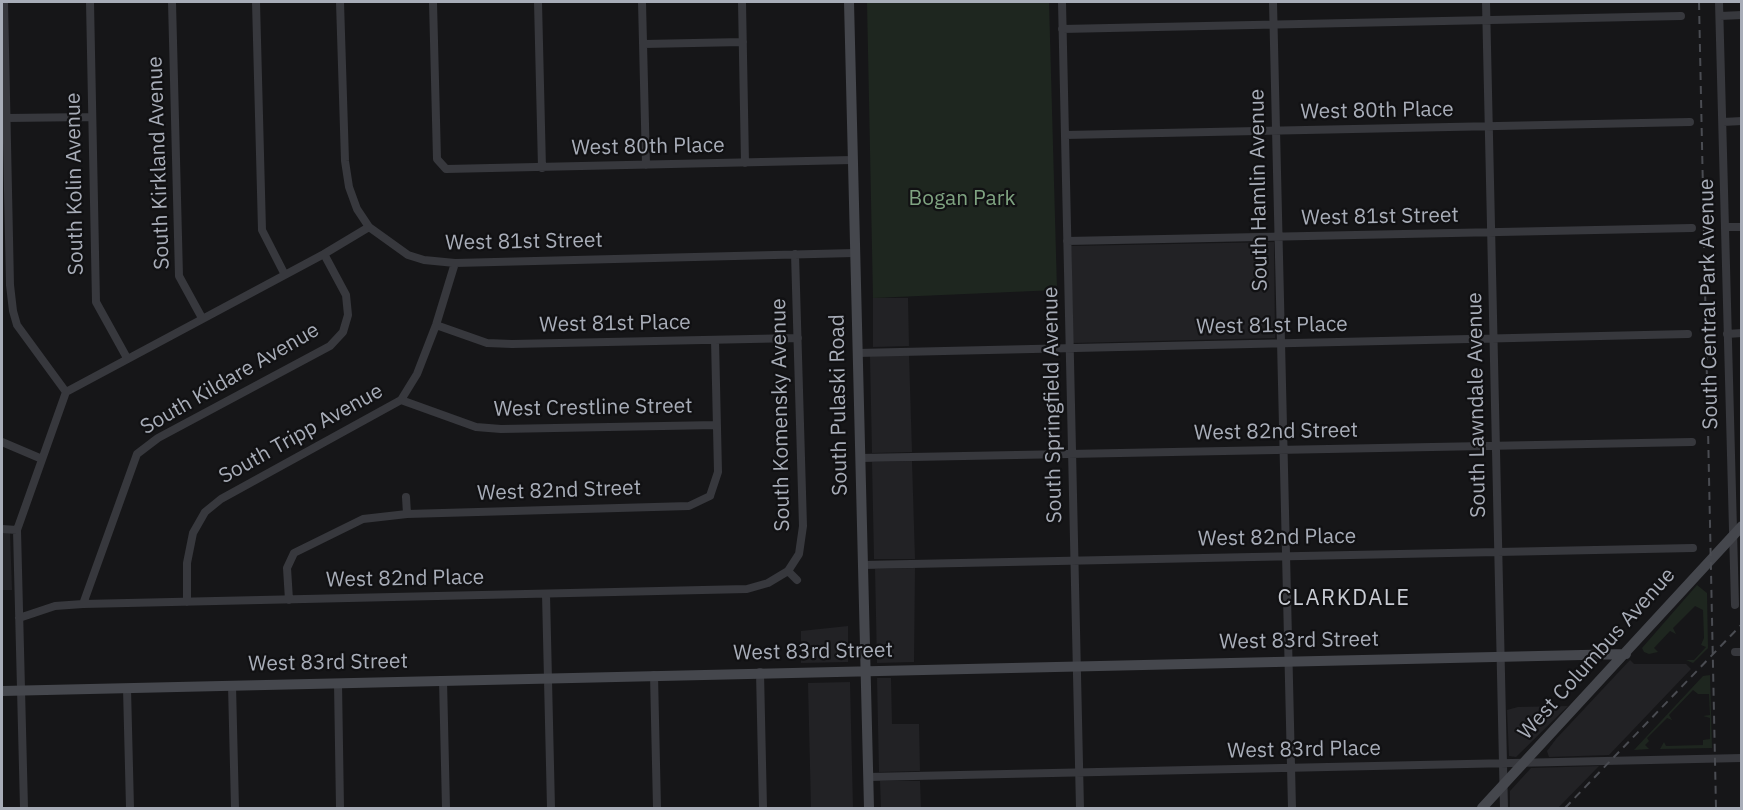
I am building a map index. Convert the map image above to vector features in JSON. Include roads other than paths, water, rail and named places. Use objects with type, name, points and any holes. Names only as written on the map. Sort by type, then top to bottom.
[{"type":"street","points":[[4,2],[3,54],[7,118],[5,266],[17,325],[66,392]]},
{"type":"street","name":"South Kolin Avenue","points":[[90,2],[96,302],[127,358]]},
{"type":"street","name":"South Kirkland Avenue","points":[[172,2],[179,276],[202,318]]},
{"type":"street","points":[[256,2],[262,230],[284,273]]},
{"type":"street","points":[[24,808],[17,530],[66,392],[284,273],[324,254],[369,227],[357,208],[349,187],[345,161],[340,2]]},
{"type":"street","name":"West 80th Place","points":[[434,2],[437,159],[446,169],[852,160]]},
{"type":"street","points":[[538,2],[542,168]]},
{"type":"street","points":[[642,2],[646,165]]},
{"type":"street","points":[[742,2],[745,163]]},
{"type":"street","name":"South Pulaski Road","points":[[849,2],[869,808]]},
{"type":"street","name":"South Springfield Avenue","points":[[1062,2],[1080,808]]},
{"type":"street","name":"South Hamlin Avenue","points":[[1273,2],[1292,808]]},
{"type":"street","name":"South Lawndale Avenue","points":[[1486,2],[1503,808]]},
{"type":"street","name":"South Central Park Avenue","points":[[1719,2],[1735,605]]},
{"type":"street","points":[[1719,16],[1742,15]]},
{"type":"street","points":[[1062,28],[1681,16]]},
{"type":"street","points":[[644,44],[743,42]]},
{"type":"street","points":[[7,118],[92,117]]},
{"type":"street","points":[[1723,122],[1742,121]]},
{"type":"street","name":"West 80th Place","points":[[1065,135],[1489,128],[1690,122]]},
{"type":"street","name":"West 81st Street","points":[[369,227],[408,255],[424,260],[455,263],[854,253]]},
{"type":"street","points":[[1725,227],[1742,227]]},
{"type":"street","name":"West 81st Street","points":[[1067,241],[1692,228]]},
{"type":"street","name":"South Kildare Avenue","points":[[83,604],[137,454],[158,438],[330,346],[343,332],[348,315],[346,295],[324,254]]},
{"type":"street","name":"South Komensky Avenue","points":[[789,571],[799,554],[803,526],[795,254]]},
{"type":"street","name":"South Tripp Avenue","points":[[187,602],[187,563],[193,533],[205,512],[221,499],[401,400],[417,374],[436,325],[455,263]]},
{"type":"street","name":"West 81st Place","points":[[436,325],[487,343],[798,338]]},
{"type":"street","points":[[1727,334],[1742,333]]},
{"type":"street","name":"West 81st Place","points":[[857,353],[1688,334]]},
{"type":"street","points":[[715,340],[717,425]]},
{"type":"street","name":"West Crestline Street","points":[[401,400],[476,427],[501,429],[717,425]]},
{"type":"street","name":"West 82nd Street","points":[[288,600],[287,568],[294,552],[363,519],[407,513],[689,506],[713,499],[718,472],[717,425]]},
{"type":"street","points":[[2,442],[42,459]]},
{"type":"street","name":"West 82nd Street","points":[[860,459],[1692,442]]},
{"type":"street","points":[[406,497],[407,513]]},
{"type":"street","name":"West Columbus Avenue","points":[[1482,808],[1742,526]]},
{"type":"street","points":[[2,529],[17,530]]},
{"type":"street","name":"West 82nd Place","points":[[862,565],[1693,548]]},
{"type":"street","points":[[789,571],[797,580]]},
{"type":"street","name":"West 82nd Place","points":[[19,618],[55,606],[83,604],[747,589],[768,583],[789,571]]},
{"type":"street","points":[[546,594],[551,808]]},
{"type":"street","name":"West 83rd Street","points":[[2,691],[1626,654]]},
{"type":"street","points":[[760,672],[763,808]]},
{"type":"street","points":[[654,675],[657,808]]},
{"type":"street","points":[[443,680],[446,808]]},
{"type":"street","points":[[338,682],[340,808]]},
{"type":"street","points":[[232,685],[235,808]]},
{"type":"street","points":[[127,688],[130,808]]},
{"type":"street","name":"West 83rd Place","points":[[868,777],[1742,758]]},
{"type":"railway","points":[[1699,2],[1716,808]]},
{"type":"railway","points":[[1565,808],[1742,624]]},
{"type":"district","name":"CLARKDALE","points":[[1344,599]]},
{"type":"park label","name":"Bogan Park","points":[[962,199]]}]
